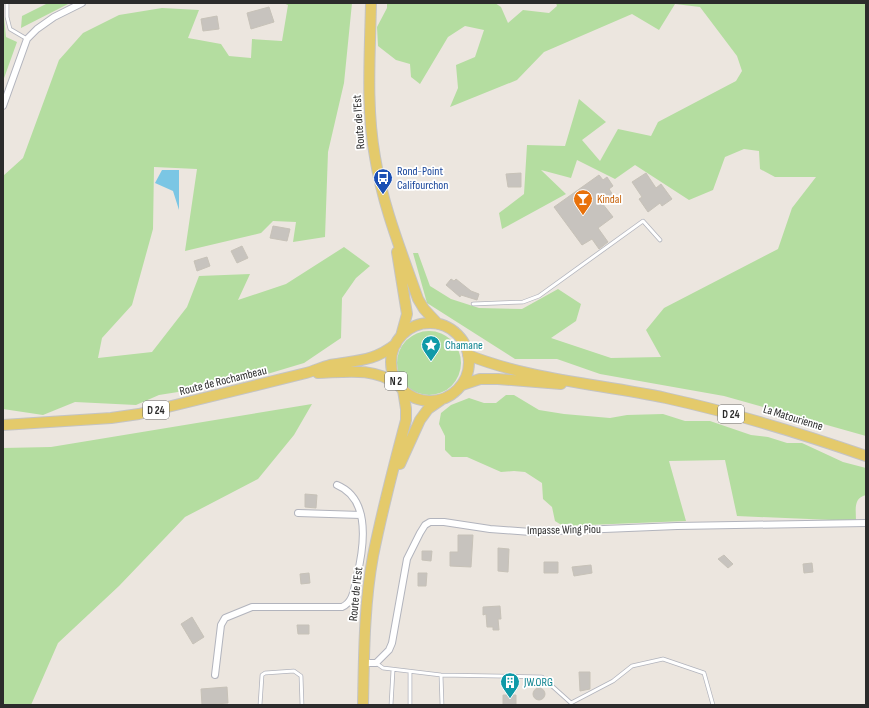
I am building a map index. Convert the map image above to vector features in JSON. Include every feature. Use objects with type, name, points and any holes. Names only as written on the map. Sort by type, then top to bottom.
[{"type":"main road","name":"Route de l'Est","points":[[371,3],[370,77],[372,135],[378,174],[395,236],[418,299],[424,309],[438,324]]},
{"type":"main road","name":"Route de l'Est","points":[[395,236],[407,314],[399,340]]},
{"type":"main road","points":[[399,340],[412,328],[425,324],[438,324]]},
{"type":"main road","name":"N 2","points":[[399,340],[392,354],[391,365],[393,375],[401,387],[412,396],[422,400],[432,401],[443,399],[453,394],[462,385],[467,376],[469,365],[465,344],[458,335],[449,328],[438,324]]},
{"type":"main road","name":"Route de Rochambeau","points":[[3,425],[111,418],[139,414],[329,366],[377,356],[399,340]]},
{"type":"main road","name":"La Matourienne","points":[[468,355],[514,371],[665,398],[726,413],[788,429],[866,456]]},
{"type":"main road","name":"Route de Rochambeau","points":[[306,373],[353,371],[373,373],[387,377],[401,387]]},
{"type":"main road","name":"La Matourienne","points":[[462,385],[480,379],[498,378],[593,386]]},
{"type":"main road","name":"Route de l'Est","points":[[363,705],[366,617],[373,556],[406,420],[406,409],[401,387]]},
{"type":"main road","name":"Route de l'Est","points":[[390,488],[420,420],[428,409],[443,399]]},
{"type":"street","points":[[3,106],[26,39],[54,17],[82,3]]},
{"type":"street","points":[[215,675],[221,625],[225,618],[252,607],[342,607],[348,605],[352,598],[362,556],[363,524],[361,515],[350,493],[337,485]]},
{"type":"street","points":[[298,513],[361,515]]},
{"type":"street","name":"Impasse Wing Piou","points":[[376,664],[389,650],[392,643],[407,559],[420,533],[425,525],[430,522],[444,522],[490,529],[532,532],[684,525],[866,523]]},
{"type":"street","points":[[362,556],[373,556]]},
{"type":"street","points":[[364,663],[376,664]]},
{"type":"lane","points":[[7,3],[7,17],[10,29],[26,39]]},
{"type":"lane","points":[[473,304],[523,302],[540,296],[643,222],[660,240]]},
{"type":"lane","points":[[376,664],[383,668],[393,670],[441,675],[542,677],[571,704],[613,682],[632,666],[663,659],[704,673],[713,705]]},
{"type":"lane","points":[[391,705],[393,670]]},
{"type":"lane","points":[[260,705],[262,675],[265,673],[294,671],[301,676],[302,705]]},
{"type":"lane","points":[[410,672],[410,705]]},
{"type":"lane","points":[[441,675],[442,705]]},
{"type":"green space","points":[[48,3],[70,3],[21,28],[22,16]]},
{"type":"green space","points":[[283,3],[352,3],[344,83],[328,152],[325,237],[293,242],[296,222],[273,221],[261,233],[185,251],[197,169],[154,167],[153,229],[132,305],[102,338],[98,358],[152,352],[187,307],[199,276],[250,274],[238,300],[286,284],[344,247],[370,266],[356,278],[342,298],[341,338],[304,363],[241,382],[159,395],[136,405],[75,402],[43,415],[3,409],[3,176],[23,158],[59,60],[83,33],[119,15],[162,8],[199,10],[188,38],[221,44],[229,56],[251,58],[252,39],[282,41],[288,5]]},
{"type":"green space","points":[[387,3],[495,3],[501,7],[508,23],[523,10],[549,13],[557,6],[556,3],[866,3],[866,436],[724,396],[600,374],[557,359],[515,359],[427,303],[413,253],[418,253],[430,286],[451,299],[479,308],[522,309],[558,289],[581,304],[576,321],[551,338],[611,358],[661,357],[646,330],[664,308],[778,249],[792,208],[816,177],[775,177],[760,169],[759,151],[744,149],[725,157],[713,190],[689,200],[635,165],[615,179],[577,160],[571,178],[541,170],[566,194],[502,229],[499,213],[524,194],[527,145],[565,146],[579,99],[606,122],[582,140],[600,161],[618,129],[651,136],[658,122],[736,81],[742,71],[737,56],[700,7],[675,4],[659,30],[632,14],[544,52],[517,80],[450,107],[458,88],[456,65],[475,57],[484,30],[465,26],[448,37],[420,84],[411,77],[410,64],[396,60],[378,46],[377,27],[387,8]]},
{"type":"green space","points":[[3,6],[6,37],[17,42],[3,81]]},
{"type":"green space","points":[[429,331],[447,336],[452,340],[456,345],[461,363],[456,381],[452,386],[447,390],[429,395],[411,390],[406,386],[402,381],[397,363],[402,345],[406,340],[411,336]]},
{"type":"green space","points":[[506,395],[514,395],[539,410],[610,418],[627,415],[663,414],[685,421],[710,421],[751,435],[768,437],[787,443],[802,443],[843,462],[866,468],[866,495],[857,502],[856,521],[737,516],[725,460],[669,461],[686,521],[563,526],[555,521],[552,507],[543,499],[542,483],[525,472],[501,472],[467,457],[452,457],[445,450],[445,436],[439,424],[441,413],[451,405],[469,398],[484,403],[496,403]]},
{"type":"green space","points":[[312,404],[294,435],[258,479],[185,517],[119,586],[58,643],[31,705],[3,705],[3,448],[51,447]]},
{"type":"water","points":[[162,170],[179,170],[179,210],[173,191],[155,183]]},
{"type":"building","points":[[269,7],[274,22],[251,29],[247,13]]},
{"type":"building","points":[[217,16],[219,29],[203,31],[201,19]]},
{"type":"building","points":[[521,173],[521,187],[508,187],[506,174]]},
{"type":"building","points":[[646,173],[656,188],[661,184],[672,199],[662,206],[660,203],[648,212],[639,199],[642,197],[632,182]]},
{"type":"building","points":[[599,175],[603,180],[607,177],[613,186],[609,189],[613,195],[602,203],[613,217],[598,228],[608,242],[599,249],[592,239],[582,245],[554,207]]},
{"type":"building","points":[[273,226],[290,229],[287,241],[270,238]]},
{"type":"building","points":[[242,246],[248,258],[237,263],[231,251]]},
{"type":"building","points":[[207,257],[210,266],[197,271],[194,261]]},
{"type":"building","points":[[451,279],[454,281],[456,279],[471,291],[479,294],[477,300],[461,295],[460,297],[446,285]]},
{"type":"building","points":[[305,494],[317,495],[316,508],[305,507]]},
{"type":"building","points":[[458,535],[473,535],[471,567],[450,566],[450,552],[458,552]]},
{"type":"building","points":[[498,548],[509,549],[508,572],[498,571]]},
{"type":"building","points":[[422,551],[432,551],[431,561],[422,560]]},
{"type":"building","points":[[724,555],[733,564],[728,568],[718,559]]},
{"type":"building","points":[[544,562],[558,562],[558,573],[544,573]]},
{"type":"building","points":[[812,563],[813,572],[804,573],[803,564]]},
{"type":"building","points":[[591,565],[592,573],[574,576],[572,567]]},
{"type":"building","points":[[309,573],[310,583],[301,584],[300,574]]},
{"type":"building","points":[[418,573],[427,573],[426,586],[418,586]]},
{"type":"building","points":[[500,606],[501,619],[498,619],[499,630],[493,630],[493,627],[487,627],[486,614],[483,615],[483,607]]},
{"type":"building","points":[[192,617],[204,637],[193,644],[181,624]]},
{"type":"building","points":[[297,625],[309,625],[309,634],[298,634]]},
{"type":"building","points":[[579,672],[590,672],[590,689],[580,691]]},
{"type":"building","points":[[227,687],[228,703],[202,705],[201,689]]},
{"type":"building","points":[[537,688],[541,688],[545,694],[541,700],[537,700],[533,696],[533,692]]},
{"type":"building","name":"JW.ORG","points":[[503,695],[516,695],[516,705],[503,705]]},
{"type":"place","name":"Rond-Point Califourchon","points":[[383,195]]},
{"type":"place","name":"Kindal","points":[[583,216]]},
{"type":"place","name":"Chamane","points":[[431,362]]},
{"type":"place","name":"JW.ORG","points":[[510,699]]}]
